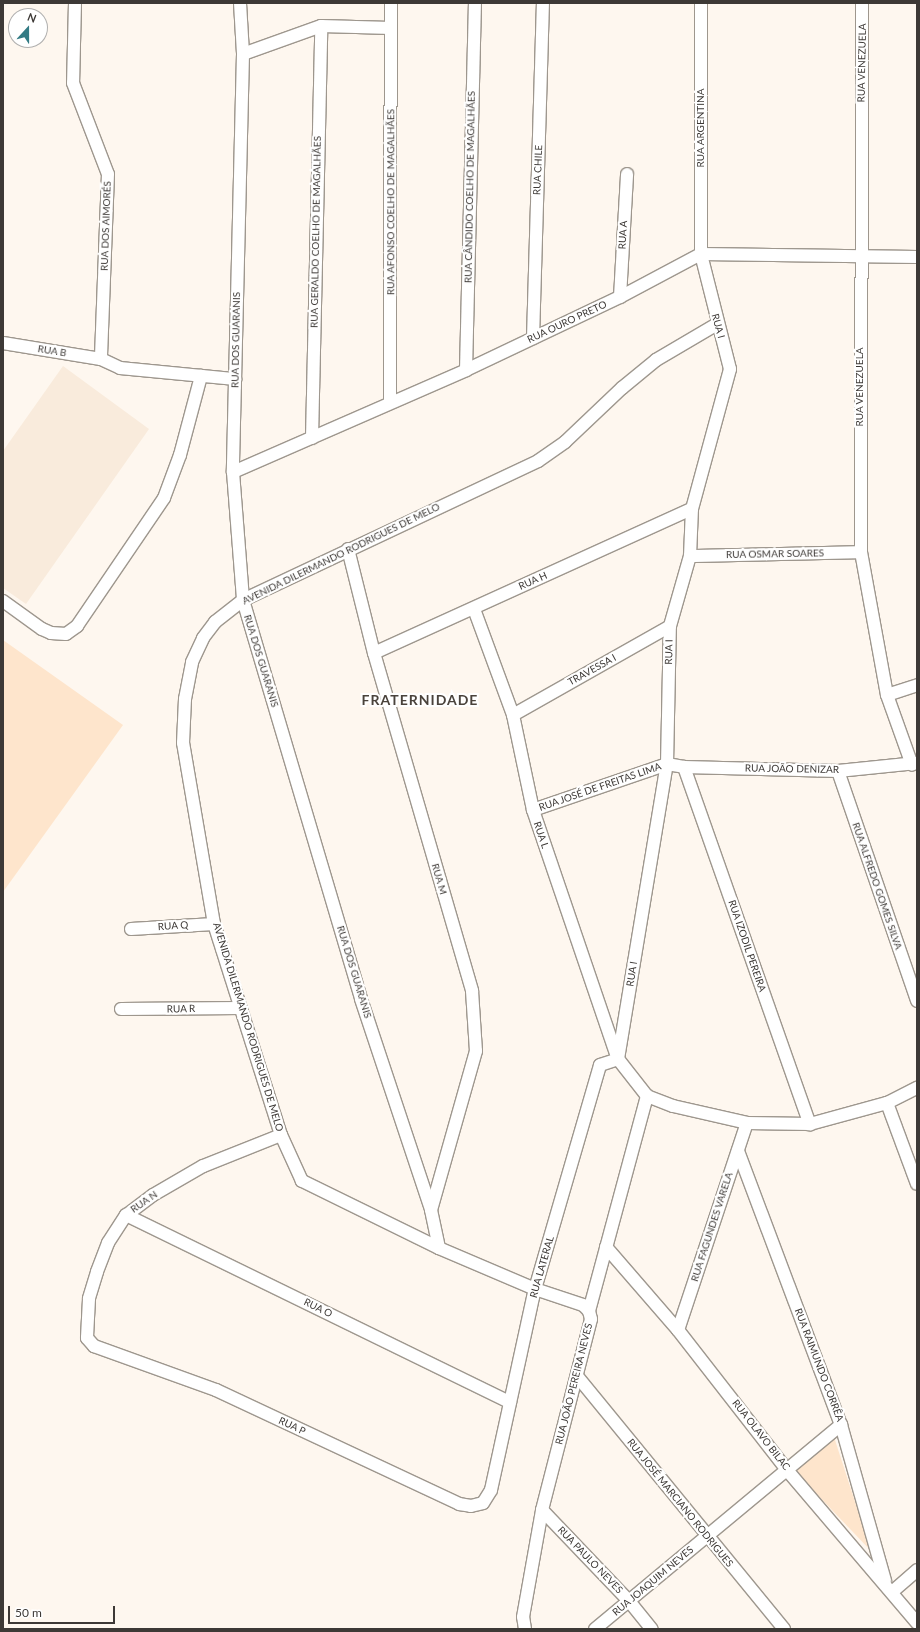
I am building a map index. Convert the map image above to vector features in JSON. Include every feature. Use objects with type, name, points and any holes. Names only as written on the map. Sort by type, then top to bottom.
[{"type":"street","name":"RUA DOS AIMORÉS","points":[[75,3],[72,83],[108,174],[101,359]]},
{"type":"street","name":"RUA DOS GUARANIS","points":[[240,3],[243,54],[233,472],[243,600],[361,999],[431,1210],[439,1248]]},
{"type":"street","name":"RUA AFONSO COELHO DE MAGALHÃES","points":[[390,402],[391,3]]},
{"type":"street","name":"RUA CÂNDIDO COELHO DE MAGALHÃES","points":[[466,370],[475,3]]},
{"type":"street","name":"RUA CHILE","points":[[533,338],[543,3]]},
{"type":"street","name":"RUA ARGENTINA","points":[[701,3],[701,254]]},
{"type":"street","name":"RUA VENEZUELA","points":[[862,3],[860,256],[861,552],[887,695],[914,764]]},
{"type":"street","points":[[243,54],[321,26],[391,28]]},
{"type":"street","name":"RUA GERALDO COELHO DE MAGALHÃES","points":[[312,438],[321,26]]},
{"type":"street","name":"RUA A","points":[[620,297],[627,174]]},
{"type":"street","name":"RUA OURO PRETO","points":[[233,472],[466,370],[620,297],[701,254],[917,256]]},
{"type":"street","name":"RUA I","points":[[618,1059],[667,764],[670,626],[690,556],[692,509],[730,368],[717,324],[701,254]]},
{"type":"street","name":"AVENIDA DILERMANDO RODRIGUES DE MELO","points":[[590,1311],[583,1305],[535,1288],[439,1248],[302,1181],[281,1135],[214,924],[183,743],[185,699],[192,662],[203,638],[215,622],[243,600],[348,549],[538,462],[565,442],[622,388],[656,360],[717,324]]},
{"type":"street","name":"RUA B","points":[[3,343],[101,359],[120,368],[235,379]]},
{"type":"street","points":[[3,601],[50,633],[66,634],[77,626],[164,498],[182,448],[201,376]]},
{"type":"street","name":"RUA H","points":[[374,653],[692,509]]},
{"type":"street","name":"RUA M","points":[[348,549],[374,653],[472,991],[476,1051],[431,1210]]},
{"type":"street","name":"RUA OSMAR SOARES","points":[[690,556],[861,552]]},
{"type":"street","name":"RUA L","points":[[474,608],[513,714],[533,810],[618,1059],[647,1096]]},
{"type":"street","name":"TRAVESSA I","points":[[513,714],[670,626]]},
{"type":"street","points":[[887,695],[917,685]]},
{"type":"street","name":"RUA JOÃO DENIZAR","points":[[667,764],[684,767],[838,771],[914,764]]},
{"type":"street","name":"RUA JOSÉ DE FREITAS LIMA","points":[[533,810],[667,764]]},
{"type":"street","name":"RUA IZODIL PEREIRA","points":[[684,767],[810,1124]]},
{"type":"street","name":"RUA ALFREDO GOMES SILVA","points":[[838,771],[917,1001]]},
{"type":"street","name":"RUA Q","points":[[131,929],[214,924]]},
{"type":"street","name":"RUA R","points":[[121,1010],[240,1008]]},
{"type":"street","name":"RUA LATERAL","points":[[491,1490],[535,1288],[600,1065],[618,1059]]},
{"type":"street","points":[[647,1096],[673,1106],[747,1123],[810,1124],[887,1103],[917,1088]]},
{"type":"street","name":"RUA JOÃO PEREIRA NEVES","points":[[525,1629],[523,1617],[542,1510],[591,1319],[590,1311],[606,1247],[647,1096]]},
{"type":"street","points":[[887,1103],[917,1184]]},
{"type":"street","name":"RUA FAGUNDES VARELA","points":[[678,1330],[747,1123]]},
{"type":"street","name":"RUA N","points":[[87,1338],[89,1300],[97,1272],[108,1243],[126,1215],[153,1195],[203,1166],[281,1135]]},
{"type":"street","name":"RUA RAIMUNDO CORRÊA","points":[[738,1150],[841,1425],[889,1588]]},
{"type":"street","name":"RUA O","points":[[126,1215],[510,1402]]},
{"type":"street","name":"RUA OLAVO BILAC","points":[[606,1247],[678,1330],[787,1470],[889,1588],[917,1623]]},
{"type":"street","name":"RUA P","points":[[87,1338],[94,1346],[216,1390],[459,1504],[470,1506],[483,1503],[491,1490]]},
{"type":"street","name":"RUA JOSÉ MARCIANO RODRIGUES","points":[[577,1376],[706,1537],[784,1629]]},
{"type":"street","name":"RUA JOAQUIM NEVES","points":[[595,1629],[841,1425]]},
{"type":"street","name":"RUA PAULO NEVES","points":[[542,1510],[629,1601],[652,1629]]},
{"type":"street","points":[[889,1588],[917,1570]]},
{"type":"shaded area","points":[[63,366],[149,429],[26,604],[3,588],[3,451]]},
{"type":"shaded area","points":[[3,640],[123,725],[3,892]]},
{"type":"shaded area","points":[[834,1437],[871,1551],[793,1469]]},
{"type":"district","name":"FRATERNIDADE","points":[[420,700]]}]
